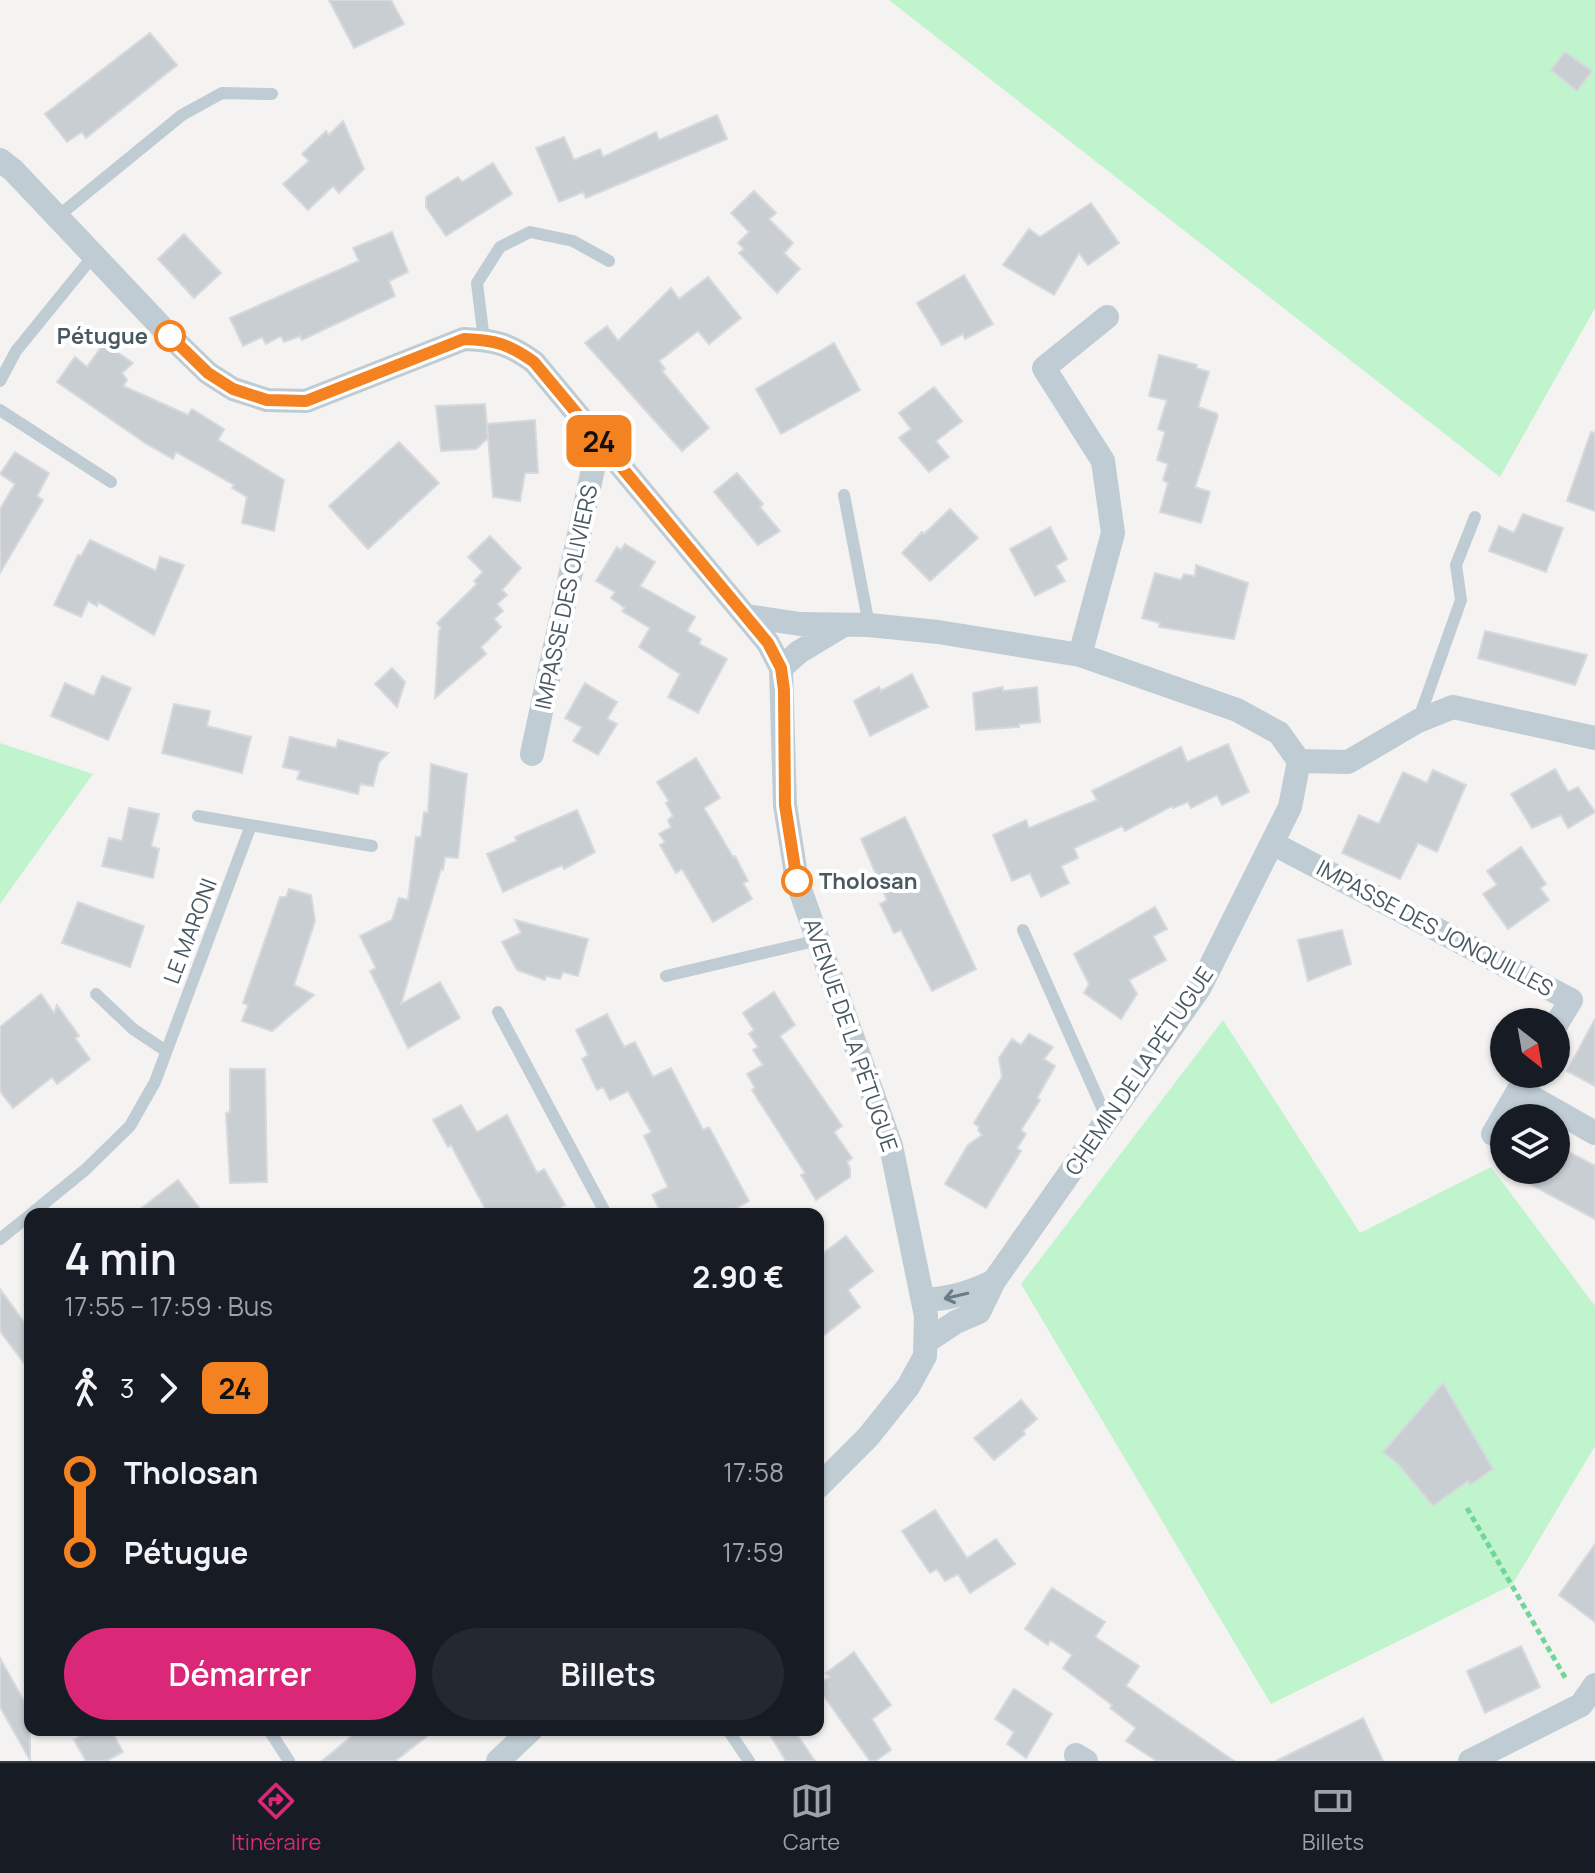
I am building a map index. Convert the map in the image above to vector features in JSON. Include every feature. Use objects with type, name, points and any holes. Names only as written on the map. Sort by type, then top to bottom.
[{"type":"street","points":[[0,160],[208,373],[233,389],[267,400],[306,401],[464,339],[492,340],[516,349],[534,362],[746,616],[777,660]]},
{"type":"street","points":[[1080,655],[1113,533],[1103,461],[1044,368],[1107,317]]},
{"type":"street","name":"IMPASSE DES OLIVIERS","points":[[532,754],[599,441]]},
{"type":"street","points":[[746,616],[800,624],[869,625],[938,632],[1080,655],[1237,710],[1279,733],[1299,761],[1348,762],[1418,721],[1453,707],[1595,738]]},
{"type":"street","points":[[777,660],[800,624]]},
{"type":"street","points":[[777,660],[799,652],[842,626]]},
{"type":"street","name":"AVENUE DE LA PÉTUGUE","points":[[777,660],[784,690],[785,805],[791,857],[891,1146],[924,1300],[927,1341]]},
{"type":"street","name":"CHEMIN DE LA PÉTUGUE","points":[[927,1341],[956,1322],[979,1312],[994,1281],[1200,987],[1290,807],[1299,761]]},
{"type":"street","name":"IMPASSE DES JONQUILLES","points":[[1272,843],[1571,1000],[1566,1008]]},
{"type":"street","points":[[1532,1088],[1595,1133]]},
{"type":"street","points":[[924,1300],[946,1299],[972,1292],[994,1281]]},
{"type":"street","points":[[824,1481],[868,1437],[908,1387],[925,1356],[927,1341]]},
{"type":"street","points":[[1470,1761],[1588,1695]]},
{"type":"street","points":[[498,1761],[525,1736]]},
{"type":"lane","points":[[57,217],[182,115],[222,93],[272,94]]},
{"type":"lane","points":[[484,340],[477,283],[500,247],[530,232],[573,241],[609,261]]},
{"type":"lane","points":[[0,381],[16,351],[94,255]]},
{"type":"lane","points":[[0,410],[111,482]]},
{"type":"lane","points":[[844,495],[869,625]]},
{"type":"lane","points":[[1418,721],[1461,600],[1456,565],[1475,517]]},
{"type":"lane","points":[[198,816],[372,846]]},
{"type":"lane","name":"LE MARONI","points":[[38,1208],[85,1170],[130,1126],[155,1082],[251,825]]},
{"type":"lane","points":[[1023,930],[1108,1121]]},
{"type":"lane","points":[[666,976],[819,940]]},
{"type":"lane","points":[[96,994],[133,1029],[166,1051]]},
{"type":"lane","points":[[498,1012],[603,1208]]},
{"type":"lane","name":"LE MARONI","points":[[0,1239],[24,1219]]},
{"type":"lane","points":[[273,1736],[289,1761]]},
{"type":"lane","points":[[732,1736],[749,1761]]},
{"type":"path","points":[[1467,1508],[1588,1695]]},
{"type":"green space","points":[[889,0],[1595,0],[1595,308],[1500,477]]},
{"type":"green space","points":[[0,743],[93,774],[0,904]]},
{"type":"green space","points":[[1223,1020],[1360,1233],[1490,1168],[1490,1184],[1504,1184],[1595,1306],[1595,1446],[1512,1585],[1271,1704],[1021,1284]]},
{"type":"building","points":[[329,0],[391,0],[404,24],[354,48]]},
{"type":"building","points":[[150,33],[177,65],[86,138],[82,132],[67,142],[45,114]]},
{"type":"building","points":[[1565,52],[1592,71],[1577,91],[1551,70]]},
{"type":"building","points":[[717,115],[727,139],[586,198],[583,192],[559,202],[536,148],[564,137],[574,160],[600,149],[603,157],[656,132],[659,140]]},
{"type":"building","points":[[343,121],[364,169],[339,193],[333,186],[308,210],[283,184],[309,161],[302,154],[326,131],[329,135]]},
{"type":"building","points":[[493,163],[512,194],[446,236],[426,207],[426,197],[458,177],[462,182]]},
{"type":"building","points":[[754,191],[776,213],[769,219],[793,243],[784,253],[800,269],[777,293],[739,253],[744,249],[738,243],[749,232],[731,213]]},
{"type":"building","points":[[1091,203],[1119,243],[1088,265],[1079,253],[1054,295],[1003,265],[1029,229],[1040,237]]},
{"type":"building","points":[[392,232],[408,272],[389,281],[395,296],[302,340],[300,336],[284,342],[281,336],[266,344],[262,337],[243,346],[230,318],[359,261],[353,248]]},
{"type":"building","points":[[184,234],[221,273],[194,298],[158,259]]},
{"type":"building","points":[[964,275],[993,324],[965,339],[963,334],[942,345],[917,303]]},
{"type":"building","points":[[708,277],[741,318],[709,344],[698,331],[659,361],[665,369],[662,371],[709,428],[682,451],[585,343],[607,326],[618,341],[671,288],[679,299]]},
{"type":"building","points":[[104,343],[133,363],[122,373],[127,380],[123,386],[188,415],[192,409],[224,429],[218,440],[284,480],[274,531],[242,523],[247,497],[232,488],[234,485],[176,452],[173,459],[145,443],[57,382],[75,357],[87,367]]},
{"type":"building","points":[[834,343],[860,390],[781,434],[756,389]]},
{"type":"building","points":[[1159,355],[1197,365],[1196,368],[1209,372],[1198,407],[1218,416],[1195,487],[1210,492],[1201,523],[1160,512],[1168,483],[1163,480],[1168,464],[1157,460],[1165,432],[1158,429],[1167,400],[1149,396]]},
{"type":"building","points":[[934,387],[962,421],[936,441],[949,457],[929,472],[899,438],[911,429],[899,413]]},
{"type":"building","points":[[485,404],[488,438],[476,449],[441,451],[436,406]]},
{"type":"building","points":[[535,420],[538,473],[525,473],[520,501],[493,497],[487,424]]},
{"type":"building","points":[[1591,432],[1595,433],[1595,511],[1567,501]]},
{"type":"building","points":[[399,442],[439,483],[368,549],[329,506]]},
{"type":"building","points":[[15,452],[49,473],[37,496],[43,500],[0,573],[0,509],[15,484],[0,474]]},
{"type":"building","points":[[737,473],[763,504],[760,507],[780,531],[758,545],[714,492]]},
{"type":"building","points":[[950,509],[978,538],[930,581],[902,553]]},
{"type":"building","points":[[1523,514],[1563,528],[1546,572],[1489,551],[1499,526],[1514,533]]},
{"type":"building","points":[[1050,527],[1067,559],[1056,566],[1065,581],[1035,596],[1010,549]]},
{"type":"building","points":[[490,536],[521,568],[502,590],[507,595],[497,604],[503,611],[494,619],[501,627],[481,647],[486,654],[435,698],[441,628],[437,623],[477,584],[474,581],[483,572],[468,557]]},
{"type":"building","points":[[90,540],[156,571],[160,557],[184,565],[154,635],[98,602],[97,606],[88,601],[81,617],[54,605],[78,555],[81,556]]},
{"type":"building","points":[[625,544],[655,562],[640,586],[695,617],[687,631],[701,639],[699,644],[727,659],[698,713],[668,697],[680,674],[639,647],[650,628],[622,611],[625,608],[611,598],[615,592],[596,581],[617,547],[621,550]]},
{"type":"building","points":[[1196,565],[1248,583],[1234,639],[1159,627],[1160,623],[1142,618],[1155,573],[1181,580],[1184,574],[1195,576]]},
{"type":"building","points":[[1485,631],[1587,655],[1575,685],[1478,658]]},
{"type":"building","points":[[392,668],[405,682],[397,707],[375,684]]},
{"type":"building","points":[[912,674],[928,707],[870,736],[854,701]]},
{"type":"building","points":[[102,676],[131,688],[108,740],[51,716],[65,683],[94,696]]},
{"type":"building","points":[[585,683],[617,702],[607,719],[617,724],[598,755],[573,741],[582,727],[565,718]]},
{"type":"building","points":[[1003,687],[1003,691],[1037,687],[1040,722],[976,730],[973,693]]},
{"type":"building","points":[[174,704],[210,711],[207,726],[251,737],[242,773],[162,753]]},
{"type":"building","points":[[290,737],[336,748],[338,740],[388,753],[379,762],[373,786],[360,784],[358,794],[297,779],[300,771],[283,767]]},
{"type":"building","points":[[1228,744],[1249,792],[1222,805],[1217,795],[1191,808],[1188,802],[1172,806],[1125,831],[1122,826],[1074,848],[1078,858],[1061,866],[1069,883],[1041,897],[1030,873],[1012,881],[993,835],[1026,820],[1029,828],[1097,800],[1092,791],[1181,747],[1187,762]]},
{"type":"building","points":[[696,758],[720,798],[704,808],[735,856],[748,881],[743,883],[752,899],[713,922],[682,869],[676,873],[660,845],[665,842],[659,834],[671,827],[668,820],[673,816],[666,803],[669,801],[657,782]]},
{"type":"building","points":[[431,764],[467,774],[458,858],[445,857],[401,1004],[440,982],[460,1018],[408,1048],[370,971],[376,968],[360,936],[392,920],[399,898],[408,900],[416,837],[421,837],[424,812],[428,813]]},
{"type":"building","points":[[1555,769],[1568,792],[1578,787],[1595,812],[1568,828],[1561,815],[1532,828],[1511,794]]},
{"type":"building","points":[[1433,770],[1466,785],[1437,852],[1418,843],[1400,879],[1342,853],[1359,815],[1379,824],[1403,772],[1427,783]]},
{"type":"building","points":[[129,808],[159,814],[151,846],[159,849],[153,878],[102,866],[109,838],[122,841]]},
{"type":"building","points":[[577,810],[595,852],[564,869],[562,865],[503,892],[487,854],[517,841],[515,837]]},
{"type":"building","points":[[905,817],[976,969],[932,991],[901,930],[894,933],[880,904],[887,900],[861,839]]},
{"type":"building","points":[[1521,847],[1546,884],[1540,888],[1549,900],[1508,929],[1483,894],[1497,885],[1487,871]]},
{"type":"building","points":[[289,889],[311,895],[315,921],[294,985],[314,995],[272,1031],[242,1021],[248,1005],[243,1003],[280,897],[286,897]]},
{"type":"building","points":[[78,902],[144,926],[130,967],[62,943]]},
{"type":"building","points":[[1155,907],[1167,929],[1153,936],[1166,960],[1129,980],[1137,994],[1121,1019],[1084,993],[1089,984],[1074,954]]},
{"type":"building","points":[[515,920],[588,939],[578,976],[563,972],[560,979],[546,976],[545,980],[517,970],[502,942],[521,933]]},
{"type":"building","points":[[1342,930],[1351,964],[1308,981],[1298,940]]},
{"type":"building","points":[[774,992],[795,1025],[780,1036],[842,1126],[834,1132],[852,1158],[847,1162],[850,1177],[816,1200],[801,1175],[805,1173],[752,1090],[755,1088],[747,1074],[763,1065],[753,1050],[758,1047],[749,1034],[754,1030],[743,1013]]},
{"type":"building","points":[[41,994],[54,1013],[57,1005],[79,1036],[75,1038],[90,1059],[57,1084],[52,1077],[13,1108],[0,1091],[0,1027]]},
{"type":"building","points":[[607,1014],[624,1047],[635,1042],[653,1077],[671,1068],[703,1130],[709,1127],[749,1201],[737,1208],[659,1208],[652,1195],[668,1187],[644,1136],[651,1132],[628,1091],[610,1100],[603,1087],[597,1090],[582,1059],[588,1055],[576,1030]]},
{"type":"building","points":[[1595,1019],[1595,1086],[1570,1073],[1570,1065]]},
{"type":"building","points":[[1029,1034],[1053,1047],[1044,1059],[1055,1066],[1037,1098],[1040,1100],[1021,1130],[1026,1134],[1017,1148],[1021,1151],[986,1208],[945,1184],[968,1145],[982,1135],[974,1123],[1002,1077],[999,1058],[1012,1039],[1021,1045]]},
{"type":"building","points":[[230,1069],[265,1069],[267,1182],[230,1183],[226,1113],[230,1112]]},
{"type":"building","points":[[461,1105],[477,1132],[507,1115],[537,1173],[544,1169],[565,1205],[560,1208],[485,1208],[451,1145],[448,1147],[433,1120]]},
{"type":"building","points":[[1570,1153],[1595,1166],[1595,1219],[1530,1184],[1570,1184]]},
{"type":"building","points":[[178,1180],[199,1208],[142,1208]]},
{"type":"building","points":[[846,1236],[873,1271],[848,1290],[860,1307],[824,1335],[824,1252]]},
{"type":"building","points":[[0,1289],[24,1322],[24,1363],[0,1331]]},
{"type":"building","points":[[1443,1383],[1493,1469],[1470,1485],[1468,1481],[1433,1506],[1399,1465],[1383,1452]]},
{"type":"building","points":[[1021,1400],[1037,1419],[1023,1431],[1025,1434],[994,1460],[974,1438]]},
{"type":"building","points":[[935,1510],[967,1558],[996,1539],[1015,1564],[970,1593],[958,1574],[945,1581],[937,1569],[930,1573],[902,1531]]},
{"type":"building","points":[[1595,1544],[1595,1622],[1559,1595]]},
{"type":"building","points":[[1052,1588],[1105,1622],[1095,1637],[1139,1666],[1126,1686],[1234,1761],[1157,1761],[1126,1741],[1136,1728],[1110,1708],[1112,1705],[1063,1668],[1072,1655],[1050,1640],[1048,1645],[1025,1629]]},
{"type":"building","points":[[1521,1646],[1540,1687],[1485,1713],[1467,1671]]},
{"type":"building","points":[[854,1652],[891,1705],[872,1719],[891,1750],[870,1761],[824,1696],[824,1680],[830,1677],[826,1673]]},
{"type":"building","points":[[0,1658],[24,1701],[24,1736],[30,1736],[30,1760],[0,1707]]},
{"type":"building","points":[[1014,1689],[1052,1714],[1026,1758],[1007,1744],[1014,1732],[995,1719]]},
{"type":"building","points":[[1363,1718],[1383,1761],[1276,1761]]},
{"type":"building","points":[[81,1736],[114,1736],[123,1752],[106,1761],[86,1761],[74,1740]]},
{"type":"building","points":[[352,1736],[427,1736],[395,1761],[322,1761]]},
{"type":"building","points":[[771,1736],[798,1736],[815,1761],[786,1761]]},
{"type":"bus line","name":"24","points":[[170,336],[208,373],[233,389],[267,400],[306,401],[464,339],[492,340],[516,349],[534,362],[768,643],[781,668],[785,805],[797,881]]},
{"type":"place","name":"Pétugue","points":[[170,336]]},
{"type":"place","name":"Tholosan","points":[[797,881]]}]
